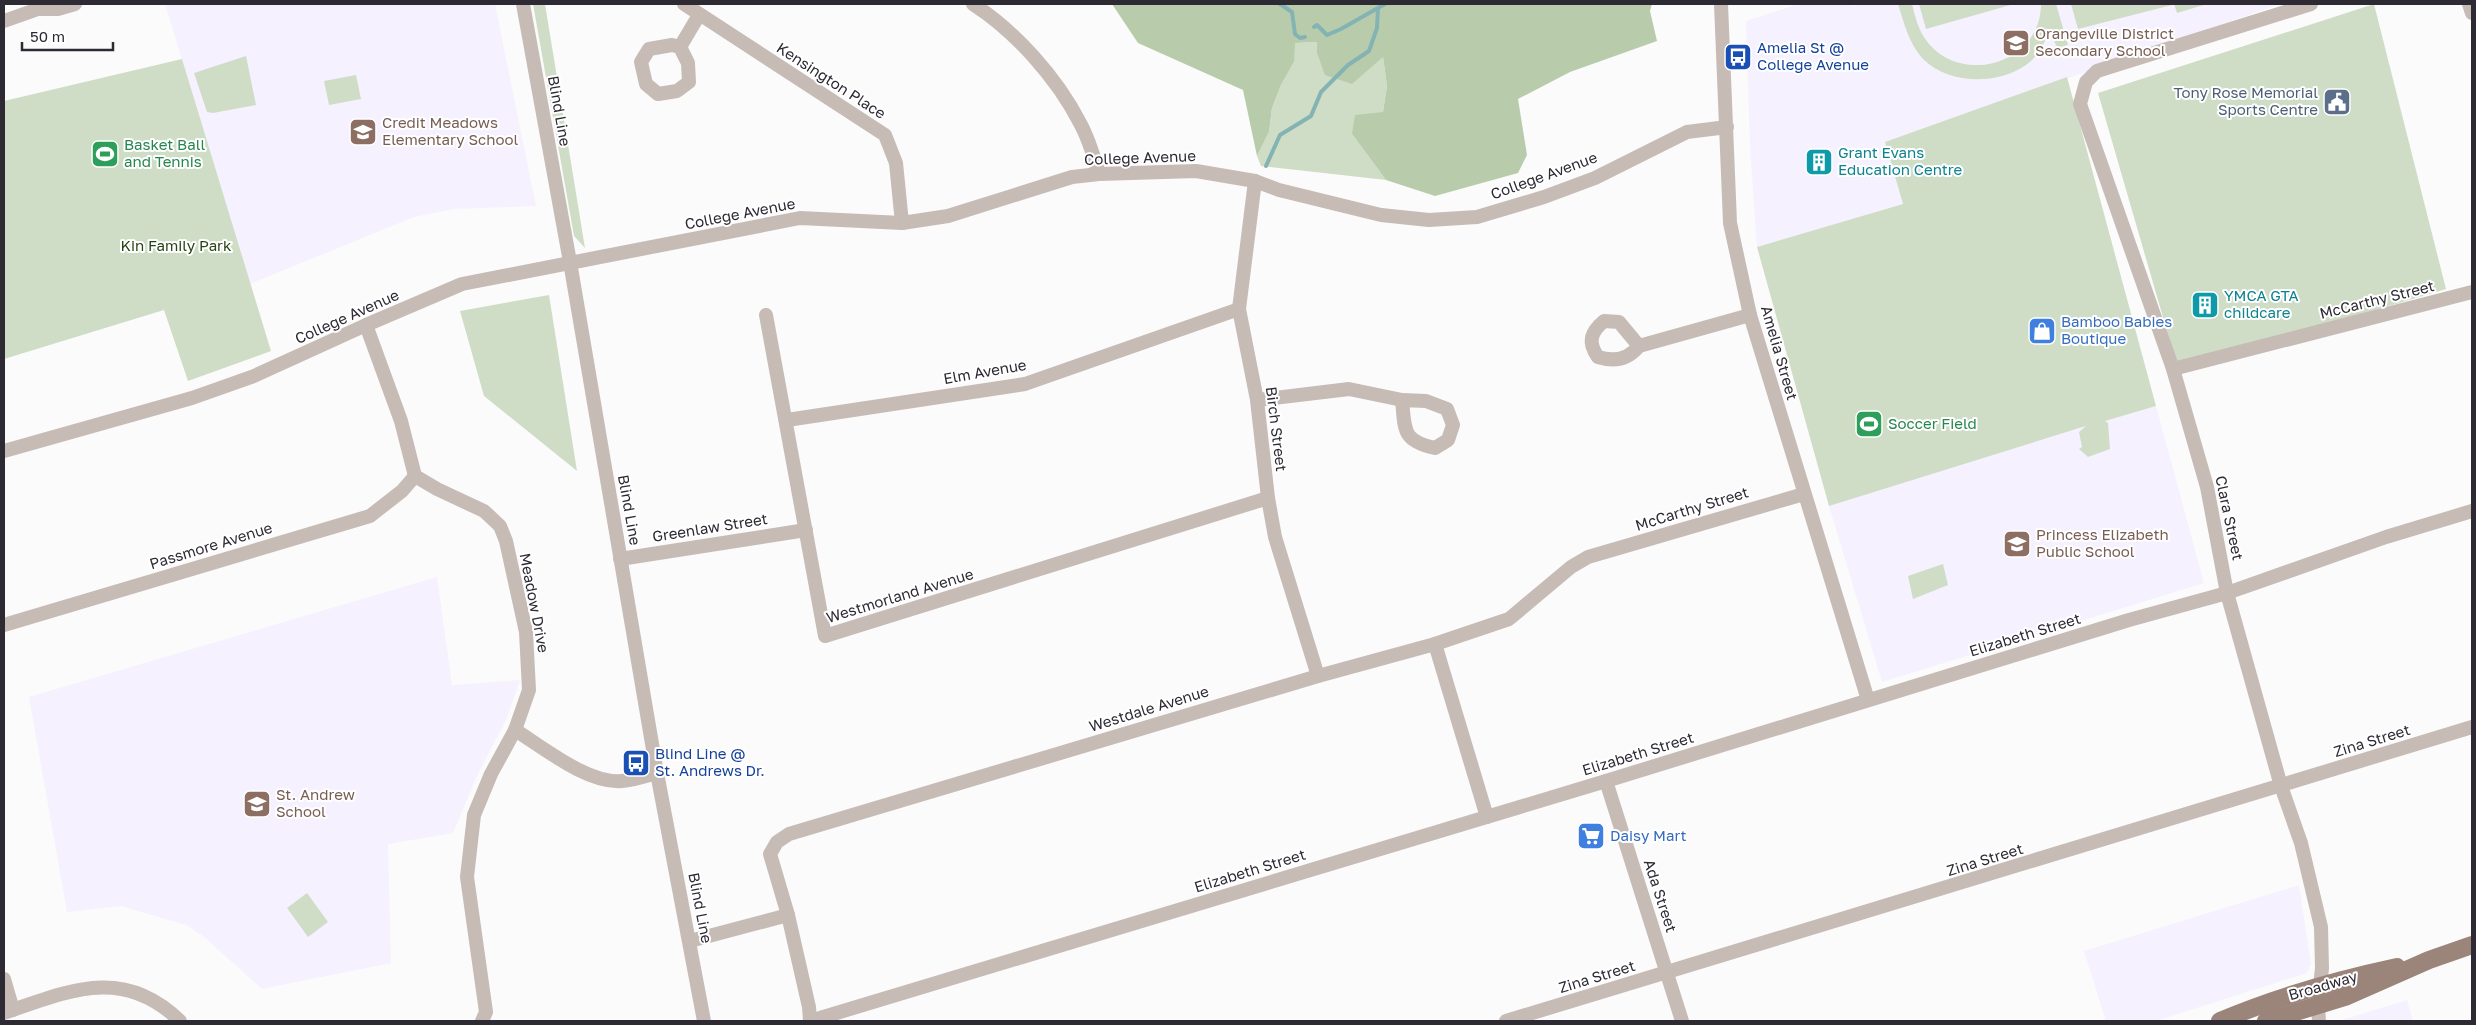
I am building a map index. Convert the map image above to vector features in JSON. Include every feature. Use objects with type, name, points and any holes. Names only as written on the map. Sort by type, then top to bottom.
[{"type":"main road","name":"Broadway","points":[[2220,1021],[2272,1000],[2320,986],[2429,960],[2472,947]]},
{"type":"main road","name":"Broadway","points":[[2266,1021],[2319,1014],[2364,990],[2429,960]]},
{"type":"street","points":[[4,21],[38,7],[58,9],[75,4]]},
{"type":"street","name":"Blind Line","points":[[523,4],[570,262],[657,773],[704,1021]]},
{"type":"street","name":"Kensington Place","points":[[684,4],[885,135],[896,162],[902,223]]},
{"type":"street","points":[[973,4],[991,15],[1014,36],[1065,97],[1081,124],[1099,174]]},
{"type":"street","name":"Amelia Street","points":[[1721,4],[1730,222],[1750,314],[1868,700]]},
{"type":"street","name":"Clara Street","points":[[2311,4],[2099,70],[2086,82],[2080,104],[2173,369],[2207,487],[2227,592],[2281,786],[2302,843],[2321,926],[2322,968],[2319,1014]]},
{"type":"street","points":[[2469,4],[2472,13]]},
{"type":"street","points":[[680,47],[699,15]]},
{"type":"street","name":"College Avenue","points":[[4,451],[192,398],[287,362],[366,324],[462,284],[570,262],[750,230],[800,218],[902,223],[948,216],[1072,177],[1099,174],[1196,171],[1255,181],[1279,190],[1381,215],[1429,220],[1477,217],[1544,197],[1595,178],[1687,132],[1727,127]]},
{"type":"street","name":"Birch Street","points":[[1255,181],[1239,309],[1257,400],[1268,498],[1275,537],[1318,676]]},
{"type":"street","name":"McCarthy Street","points":[[2173,369],[2472,292]]},
{"type":"street","name":"Elm Avenue","points":[[787,420],[1025,384],[1239,309]]},
{"type":"street","name":"Westmorland Avenue","points":[[766,314],[787,420],[825,636],[1268,498]]},
{"type":"street","points":[[1639,346],[1750,314]]},
{"type":"street","points":[[366,324],[401,421],[415,476]]},
{"type":"street","points":[[1257,400],[1349,389],[1402,400]]},
{"type":"street","name":"Passmore Avenue","points":[[4,625],[370,516],[402,491],[415,476]]},
{"type":"street","name":"Meadow Drive","points":[[415,476],[437,489],[484,510],[500,526],[506,542],[526,632],[529,690],[515,730],[492,774],[474,815],[467,878],[486,1012],[482,1021]]},
{"type":"street","name":"McCarthy Street","points":[[1588,557],[1804,494]]},
{"type":"street","name":"Elizabeth Street","points":[[810,1021],[2227,592],[2386,537],[2472,511]]},
{"type":"street","name":"Greenlaw Street","points":[[620,559],[806,530]]},
{"type":"street","name":"Westdale Avenue","points":[[810,1021],[809,1007],[788,915],[770,854],[776,842],[789,834],[1318,676],[1436,644],[1510,619],[1571,567],[1588,557]]},
{"type":"street","points":[[1436,644],[1487,817]]},
{"type":"street","name":"Zina Street","points":[[1506,1021],[2472,727]]},
{"type":"street","points":[[515,730],[578,769],[600,779],[622,781],[657,773]]},
{"type":"street","name":"Ada Street","points":[[1606,781],[1682,1021]]},
{"type":"street","points":[[690,940],[788,915]]},
{"type":"street","points":[[4,979],[9,1011],[53,995],[104,986],[135,992],[172,1013],[180,1021]]},
{"type":"shaded area","name":"Credit Meadows Elementary School","points":[[165,4],[495,4],[536,206],[454,209],[414,217],[250,284]]},
{"type":"shaded area","points":[[1798,4],[1852,4],[1856,7],[1855,4],[2280,4],[1885,142],[1903,204],[1757,247],[1750,148],[1746,21]]},
{"type":"shaded area","name":"Princess Elizabeth Public School","points":[[2156,406],[2204,583],[1882,682],[1829,506],[1976,459]]},
{"type":"shaded area","name":"St. Andrew School","points":[[437,577],[452,685],[520,680],[507,718],[477,776],[453,833],[388,844],[391,963],[262,989],[203,936],[186,925],[121,906],[67,912],[29,697]]},
{"type":"shaded area","points":[[2299,885],[2311,964],[2307,973],[2156,1021],[2106,1021],[2084,951]]},
{"type":"shaded area","points":[[2407,1000],[2413,1021],[2344,1021],[2345,1019]]},
{"type":"green space","points":[[533,4],[545,4],[585,248],[574,236]]},
{"type":"green space","points":[[1112,4],[1652,4],[1650,11],[1657,41],[1570,72],[1518,99],[1527,155],[1518,173],[1435,196],[1386,180],[1352,134],[1355,115],[1383,112],[1387,86],[1383,57],[1352,84],[1325,75],[1317,53],[1317,42],[1295,43],[1294,62],[1281,85],[1272,108],[1269,132],[1257,156],[1243,90],[1138,43]]},
{"type":"green space","points":[[1898,4],[1912,4],[1919,27],[1926,40],[1941,54],[1958,63],[1977,65],[1996,62],[2014,54],[2028,42],[2037,25],[2041,4],[2056,4],[2068,45],[2057,48],[2050,31],[2034,58],[2014,72],[1988,79],[1959,78],[1934,68],[1918,53],[1905,26]]},
{"type":"green space","points":[[1919,4],[2014,4],[1926,29]]},
{"type":"green space","points":[[2071,4],[2172,4],[2172,5],[2078,29]]},
{"type":"green space","points":[[2174,4],[2207,4],[2177,13]]},
{"type":"green space","points":[[2374,4],[2446,289],[2178,369],[2098,93]]},
{"type":"green space","points":[[1317,42],[1317,53],[1383,57],[1387,86],[1383,112],[1352,134],[1386,180],[1261,166],[1257,156],[1269,132],[1272,108],[1281,85],[1294,62],[1294,43]]},
{"type":"green space","points":[[246,56],[256,105],[213,113],[207,112],[194,73]]},
{"type":"green space","name":"Kin Family Park","points":[[182,59],[271,351],[188,381],[164,310],[4,359],[4,101]]},
{"type":"green space","points":[[356,75],[361,99],[329,105],[324,81]]},
{"type":"green space","points":[[2067,77],[2156,406],[2105,421],[2108,423],[2110,449],[2088,457],[2079,449],[2082,447],[2079,432],[2086,426],[1829,506],[1757,247],[1903,204],[1885,142]]},
{"type":"green space","points":[[549,295],[577,471],[484,396],[460,311]]},
{"type":"green space","points":[[1943,564],[1948,585],[1913,599],[1908,576]]},
{"type":"green space","points":[[307,893],[328,922],[308,937],[287,908]]},
{"type":"waterway","points":[[1280,4],[1292,12],[1295,34],[1300,38],[1305,37]]},
{"type":"waterway","points":[[1314,27],[1317,25],[1327,35],[1385,4]]},
{"type":"waterway","points":[[1266,166],[1280,135],[1311,116],[1321,92],[1348,65],[1369,51],[1377,28],[1378,8]]},
{"type":"place","name":"Orangeville District Secondary School","points":[[2016,43]]},
{"type":"place","name":"Amelia St @ College Avenue","points":[[1738,57]]},
{"type":"place","name":"Tony Rose Memorial Sports Centre","points":[[2337,102]]},
{"type":"place","name":"Credit Meadows Elementary School","points":[[363,132]]},
{"type":"place","name":"Basket Ball and Tennis","points":[[105,154]]},
{"type":"place","name":"Grant Evans Education Centre","points":[[1819,162]]},
{"type":"place","name":"YMCA GTA childcare","points":[[2205,305]]},
{"type":"place","name":"Bamboo Babies Boutique","points":[[2042,331]]},
{"type":"place","name":"Soccer Field","points":[[1869,424]]},
{"type":"place","name":"Princess Elizabeth Public School","points":[[2017,544]]},
{"type":"place","name":"Blind Line @ St. Andrews Dr.","points":[[636,763]]},
{"type":"place","name":"St. Andrew School","points":[[257,804]]},
{"type":"place","name":"Daisy Mart","points":[[1591,836]]}]
